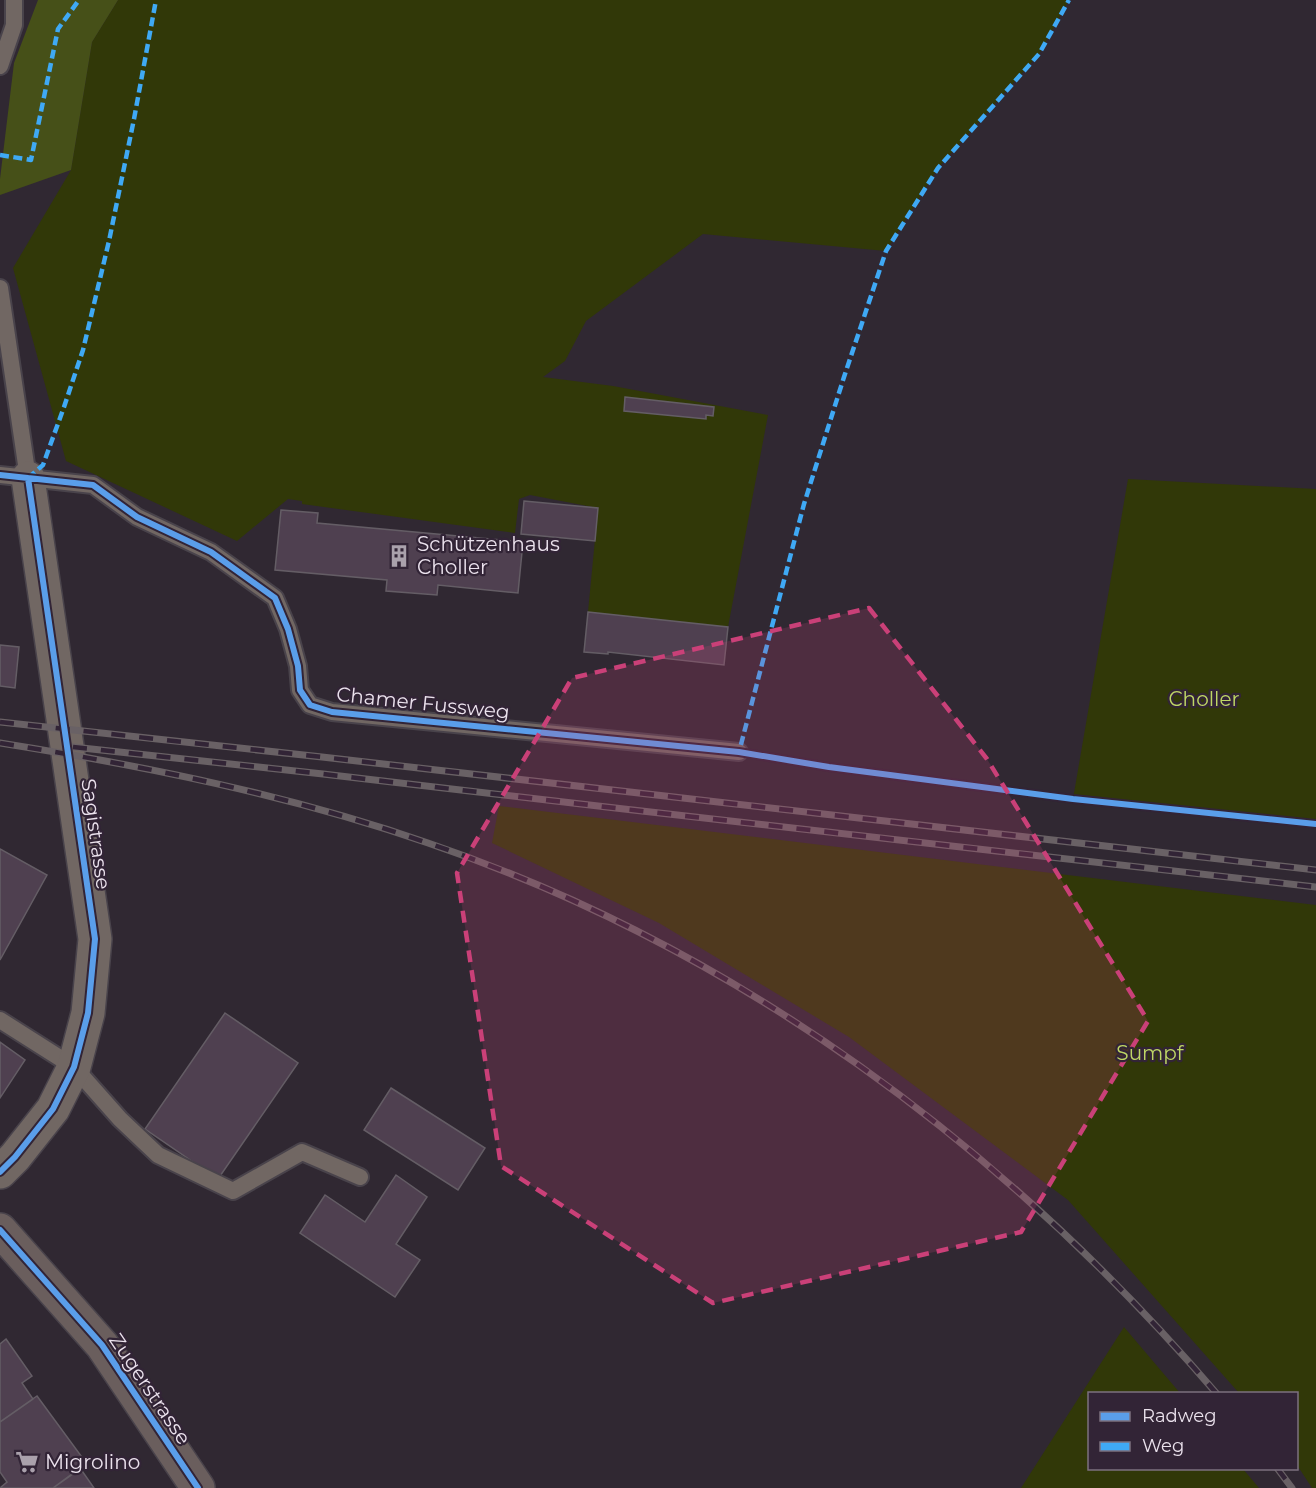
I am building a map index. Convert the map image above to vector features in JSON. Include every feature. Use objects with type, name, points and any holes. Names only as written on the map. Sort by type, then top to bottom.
[{"type":"main road","name":"Zugerstrasse","points":[[0,1230],[102,1345],[198,1488]]},
{"type":"street","name":"Sagistrasse","points":[[0,1172],[15,1157],[52,1109],[75,1066],[88,1013],[95,939],[14,476]]},
{"type":"lane","points":[[0,66],[14,26],[14,0]]},
{"type":"lane","name":"Sagistrasse","points":[[0,288],[14,476]]},
{"type":"lane","name":"Chamer Fussweg","points":[[14,476],[93,485],[137,517],[212,552],[275,598],[288,629],[298,666],[300,690],[310,705],[332,712],[739,752]]},
{"type":"lane","points":[[0,1020],[75,1066],[120,1119],[158,1155],[233,1191],[302,1152],[360,1177]]},
{"type":"highlighted area","points":[[869,608],[987,759],[1148,1021],[1021,1232],[713,1303],[501,1166],[457,873],[572,678]]},
{"type":"green space","points":[[38,0],[118,0],[92,42],[71,170],[0,195],[14,63]]},
{"type":"green space","points":[[118,0],[1069,0],[1039,54],[938,168],[886,251],[703,234],[586,321],[565,361],[543,377],[613,386],[768,415],[728,627],[588,612],[598,508],[530,495],[519,499],[515,533],[302,504],[302,501],[288,499],[237,541],[66,461],[13,268],[71,170],[92,42]]},
{"type":"green space","name":"Choller","points":[[1128,479],[1316,489],[1316,821],[1249,817],[1073,799]]},
{"type":"green space","name":"Sumpf","points":[[499,806],[1316,905],[1316,1488],[1312,1488],[1298,1467],[1298,1392],[1238,1392],[1068,1200],[849,1037],[659,923],[492,843]]},
{"type":"green space","points":[[1124,1327],[1179,1392],[1088,1392],[1088,1470],[1244,1470],[1259,1488],[1021,1488]]},
{"type":"building","points":[[625,397],[714,407],[713,416],[706,415],[706,419],[624,411]]},
{"type":"building","points":[[524,501],[598,508],[595,541],[521,534]]},
{"type":"building","name":"Schützenhaus Choller","points":[[281,510],[318,513],[317,523],[523,542],[518,593],[438,585],[437,595],[386,591],[387,580],[275,570]]},
{"type":"building","points":[[588,612],[728,627],[724,665],[608,652],[608,654],[584,652]]},
{"type":"building","points":[[0,645],[19,647],[15,688],[0,686]]},
{"type":"building","points":[[0,849],[47,875],[0,960]]},
{"type":"building","points":[[225,1013],[298,1063],[218,1179],[145,1129]]},
{"type":"building","points":[[0,1042],[25,1060],[0,1098]]},
{"type":"building","points":[[391,1088],[485,1148],[458,1190],[364,1130]]},
{"type":"building","points":[[396,1175],[427,1197],[396,1244],[420,1260],[395,1297],[300,1233],[325,1195],[365,1222]]},
{"type":"building","points":[[6,1339],[32,1376],[22,1383],[33,1399],[0,1422],[0,1344]]},
{"type":"building","points":[[37,1396],[87,1464],[53,1488],[0,1488],[7,1482],[0,1472],[0,1422]]},
{"type":"building","points":[[80,1468],[94,1488],[53,1488]]},
{"type":"railway","points":[[0,722],[1316,870]]},
{"type":"railway","points":[[0,743],[162,772],[323,810],[428,843],[542,887],[652,939],[758,998],[859,1065],[956,1139],[1048,1218],[1135,1304],[1215,1392]]},
{"type":"railway","points":[[73,747],[1316,887]]},
{"type":"railway","points":[[1278,1470],[1292,1488]]},
{"type":"marked path","points":[[0,155],[31,160],[58,29],[79,0]]},
{"type":"marked path","points":[[28,478],[43,465],[83,350],[109,241],[156,0]]},
{"type":"marked path","points":[[745,753],[739,752],[804,504],[886,251],[938,168],[1039,54],[1069,0]]},
{"type":"cycle path","points":[[0,475],[93,485],[137,517],[211,552],[275,598],[288,629],[298,666],[300,690],[310,705],[332,712],[739,752],[829,767],[1073,799],[1316,824]]},
{"type":"cycle path","points":[[0,1172],[15,1157],[53,1109],[74,1067],[88,1013],[95,939],[28,478]]},
{"type":"cycle path","points":[[0,1230],[102,1345],[198,1488]]},
{"type":"place","name":"Schützenhaus Choller","points":[[399,556]]},
{"type":"place","name":"Migrolino","points":[[27,1462]]}]
